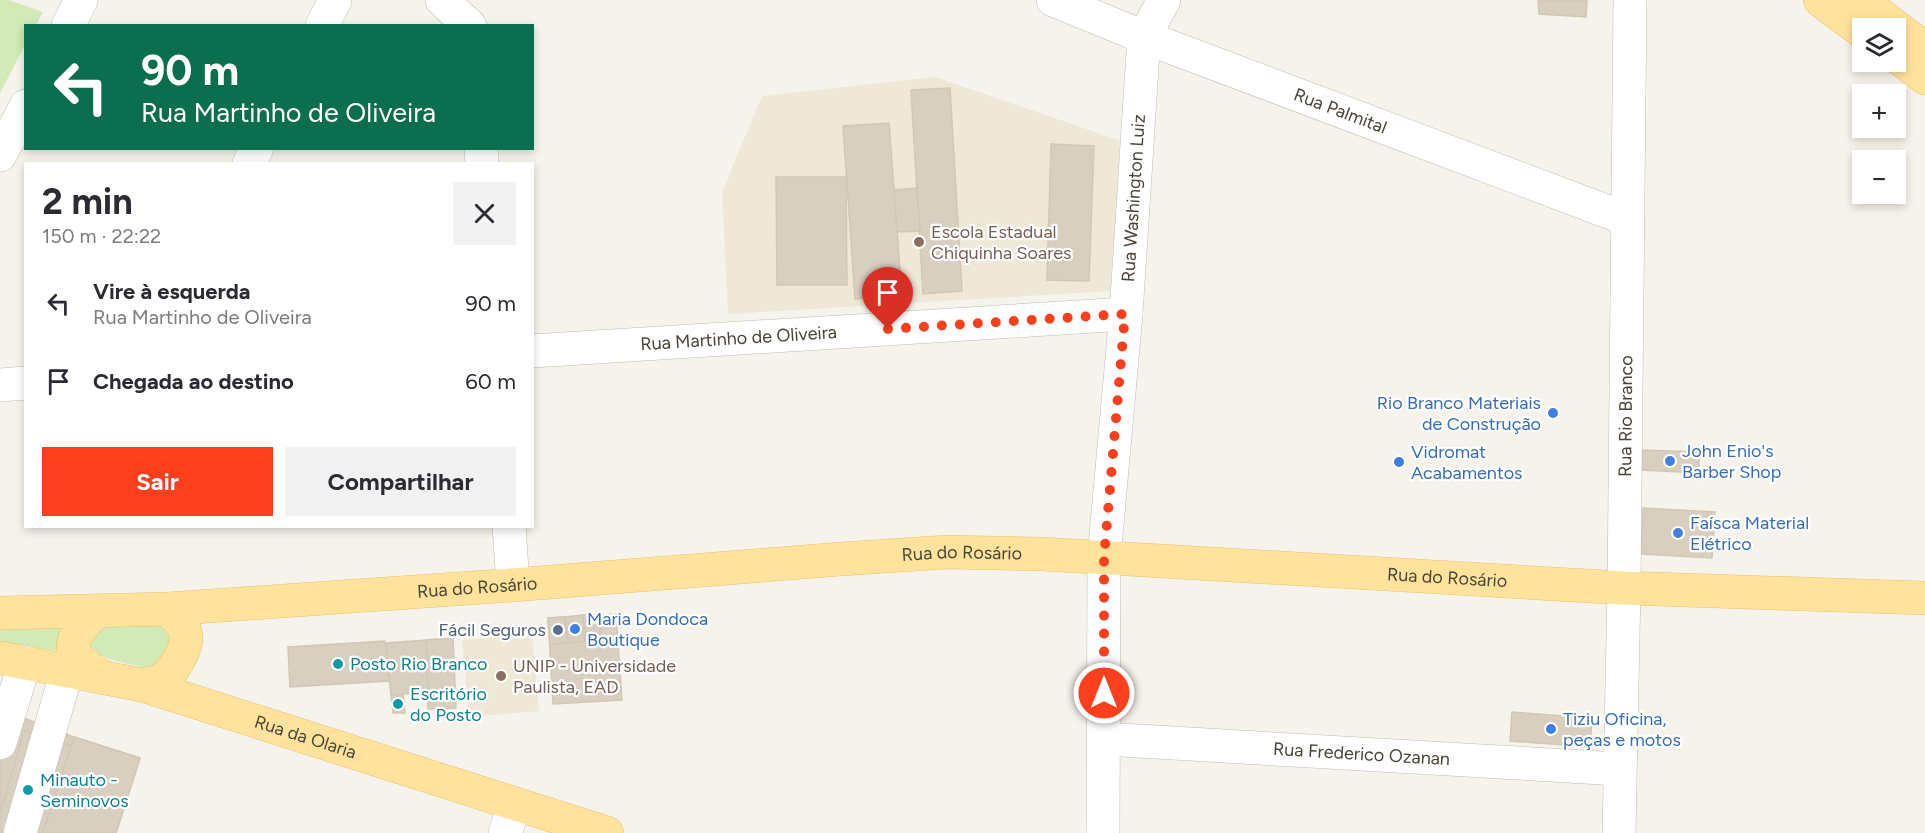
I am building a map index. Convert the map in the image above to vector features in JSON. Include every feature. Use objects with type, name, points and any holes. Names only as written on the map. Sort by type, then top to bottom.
[{"type":"main road","points":[[1820,0],[1852,24]]},
{"type":"main road","points":[[1861,0],[1925,49]]},
{"type":"main road","points":[[1906,64],[1925,78]]},
{"type":"main road","name":"Rua do Rosário","points":[[0,613],[167,609],[947,552],[1042,554],[1624,588],[1925,598]]},
{"type":"main road","points":[[142,685],[162,680],[175,667],[183,651],[186,635],[180,620],[167,609]]},
{"type":"main road","points":[[98,611],[77,633],[73,651],[83,664],[105,678]]},
{"type":"main road","name":"Rua da Olaria","points":[[13,660],[142,685],[510,818],[608,833]]},
{"type":"street","points":[[69,24],[81,0]]},
{"type":"street","points":[[323,24],[336,0]]},
{"type":"street","points":[[442,0],[468,24]]},
{"type":"street","name":"Rua Palmital","points":[[1053,0],[1144,37],[1627,219]]},
{"type":"street","name":"Rua Washington Luiz","points":[[1103,833],[1104,558],[1125,314],[1144,37],[1164,0]]},
{"type":"street","name":"Rua Rio Branco","points":[[1618,833],[1624,588],[1630,0]]},
{"type":"street","points":[[0,155],[24,110]]},
{"type":"street","name":"Rua Martinho de Oliveira","points":[[534,351],[1125,314]]},
{"type":"street","points":[[0,385],[24,383]]},
{"type":"street","points":[[509,528],[513,585]]},
{"type":"street","points":[[0,742],[13,660]]},
{"type":"street","points":[[20,833],[67,671]]},
{"type":"street","name":"Rua Frederico Ozanan","points":[[1104,739],[1619,769]]},
{"type":"shaded area","name":"Escola Estadual Chiquinha Soares","points":[[935,77],[1121,141],[1110,291],[728,314],[722,192],[762,96]]},
{"type":"shaded area","name":"UNIP - Universidade Paulista, EAD","points":[[532,634],[539,711],[469,717],[462,640]]},
{"type":"green space","points":[[0,0],[9,0],[43,12],[37,24],[24,24],[24,47],[0,93]]},
{"type":"green space","points":[[159,623],[174,638],[159,669],[110,659],[86,647],[96,629]]},
{"type":"green space","points":[[66,624],[59,651],[0,642],[0,625]]},
{"type":"building","points":[[1538,0],[1587,0],[1586,17],[1539,14]]},
{"type":"building","name":"Escola Estadual Chiquinha Soares","points":[[950,88],[962,291],[923,294],[911,90]]},
{"type":"building","points":[[889,123],[902,296],[855,299],[843,126]]},
{"type":"building","points":[[1051,144],[1094,146],[1089,281],[1047,280]]},
{"type":"building","points":[[776,177],[846,177],[847,285],[777,285]]},
{"type":"building","points":[[917,188],[920,231],[897,232],[894,190]]},
{"type":"building","name":"John Enio's Barber Shop","points":[[1642,450],[1699,452],[1699,473],[1642,470]]},
{"type":"building","name":"Faísca Material Elétrico","points":[[1643,508],[1715,512],[1712,558],[1641,554]]},
{"type":"building","points":[[616,614],[622,700],[553,704],[548,618]]},
{"type":"building","name":"Maria Dondoca Boutique","points":[[583,615],[585,641],[568,643],[565,617]]},
{"type":"building","points":[[583,615],[599,615],[601,639],[585,641]]},
{"type":"building","name":"Fácil Seguros","points":[[565,617],[568,643],[550,645],[548,618]]},
{"type":"building","points":[[453,638],[456,708],[428,709],[426,640]]},
{"type":"building","points":[[426,640],[427,665],[388,669],[386,643]]},
{"type":"building","name":"Posto Rio Branco","points":[[385,641],[390,681],[290,687],[288,647]]},
{"type":"building","points":[[427,665],[428,692],[391,695],[388,669]]},
{"type":"building","name":"Escritório do Posto","points":[[403,694],[405,713],[393,713],[391,695]]},
{"type":"building","points":[[0,709],[74,737],[140,758],[116,833],[0,833]]},
{"type":"building","name":"Tiziu Oficina, peças e motos","points":[[1512,712],[1592,718],[1590,747],[1510,741]]},
{"type":"building","name":"Minauto - Seminovos","points":[[0,723],[71,746],[43,833],[0,833]]},
{"type":"building","points":[[0,727],[23,735],[0,814]]},
{"type":"building","points":[[74,737],[140,758],[116,833],[43,833]]},
{"type":"place","name":"Escola Estadual Chiquinha Soares","points":[[919,242]]},
{"type":"place","name":"Rio Branco Materiais de Construção","points":[[1553,413]]},
{"type":"place","name":"John Enio's Barber Shop","points":[[1670,461]]},
{"type":"place","name":"Vidromat Acabamentos","points":[[1399,462]]},
{"type":"place","name":"Faísca Material Elétrico","points":[[1678,533]]},
{"type":"place","name":"Maria Dondoca Boutique","points":[[575,629]]},
{"type":"place","name":"Fácil Seguros","points":[[558,630]]},
{"type":"place","name":"Posto Rio Branco","points":[[338,664]]},
{"type":"place","name":"UNIP - Universidade Paulista, EAD","points":[[501,676]]},
{"type":"place","name":"Escritório do Posto","points":[[398,704]]},
{"type":"place","name":"Tiziu Oficina, peças e motos","points":[[1551,729]]},
{"type":"place","name":"Minauto - Seminovos","points":[[28,790]]},
{"type":"route","points":[[888,329],[1125,314],[1104,558],[1104,693]]}]
